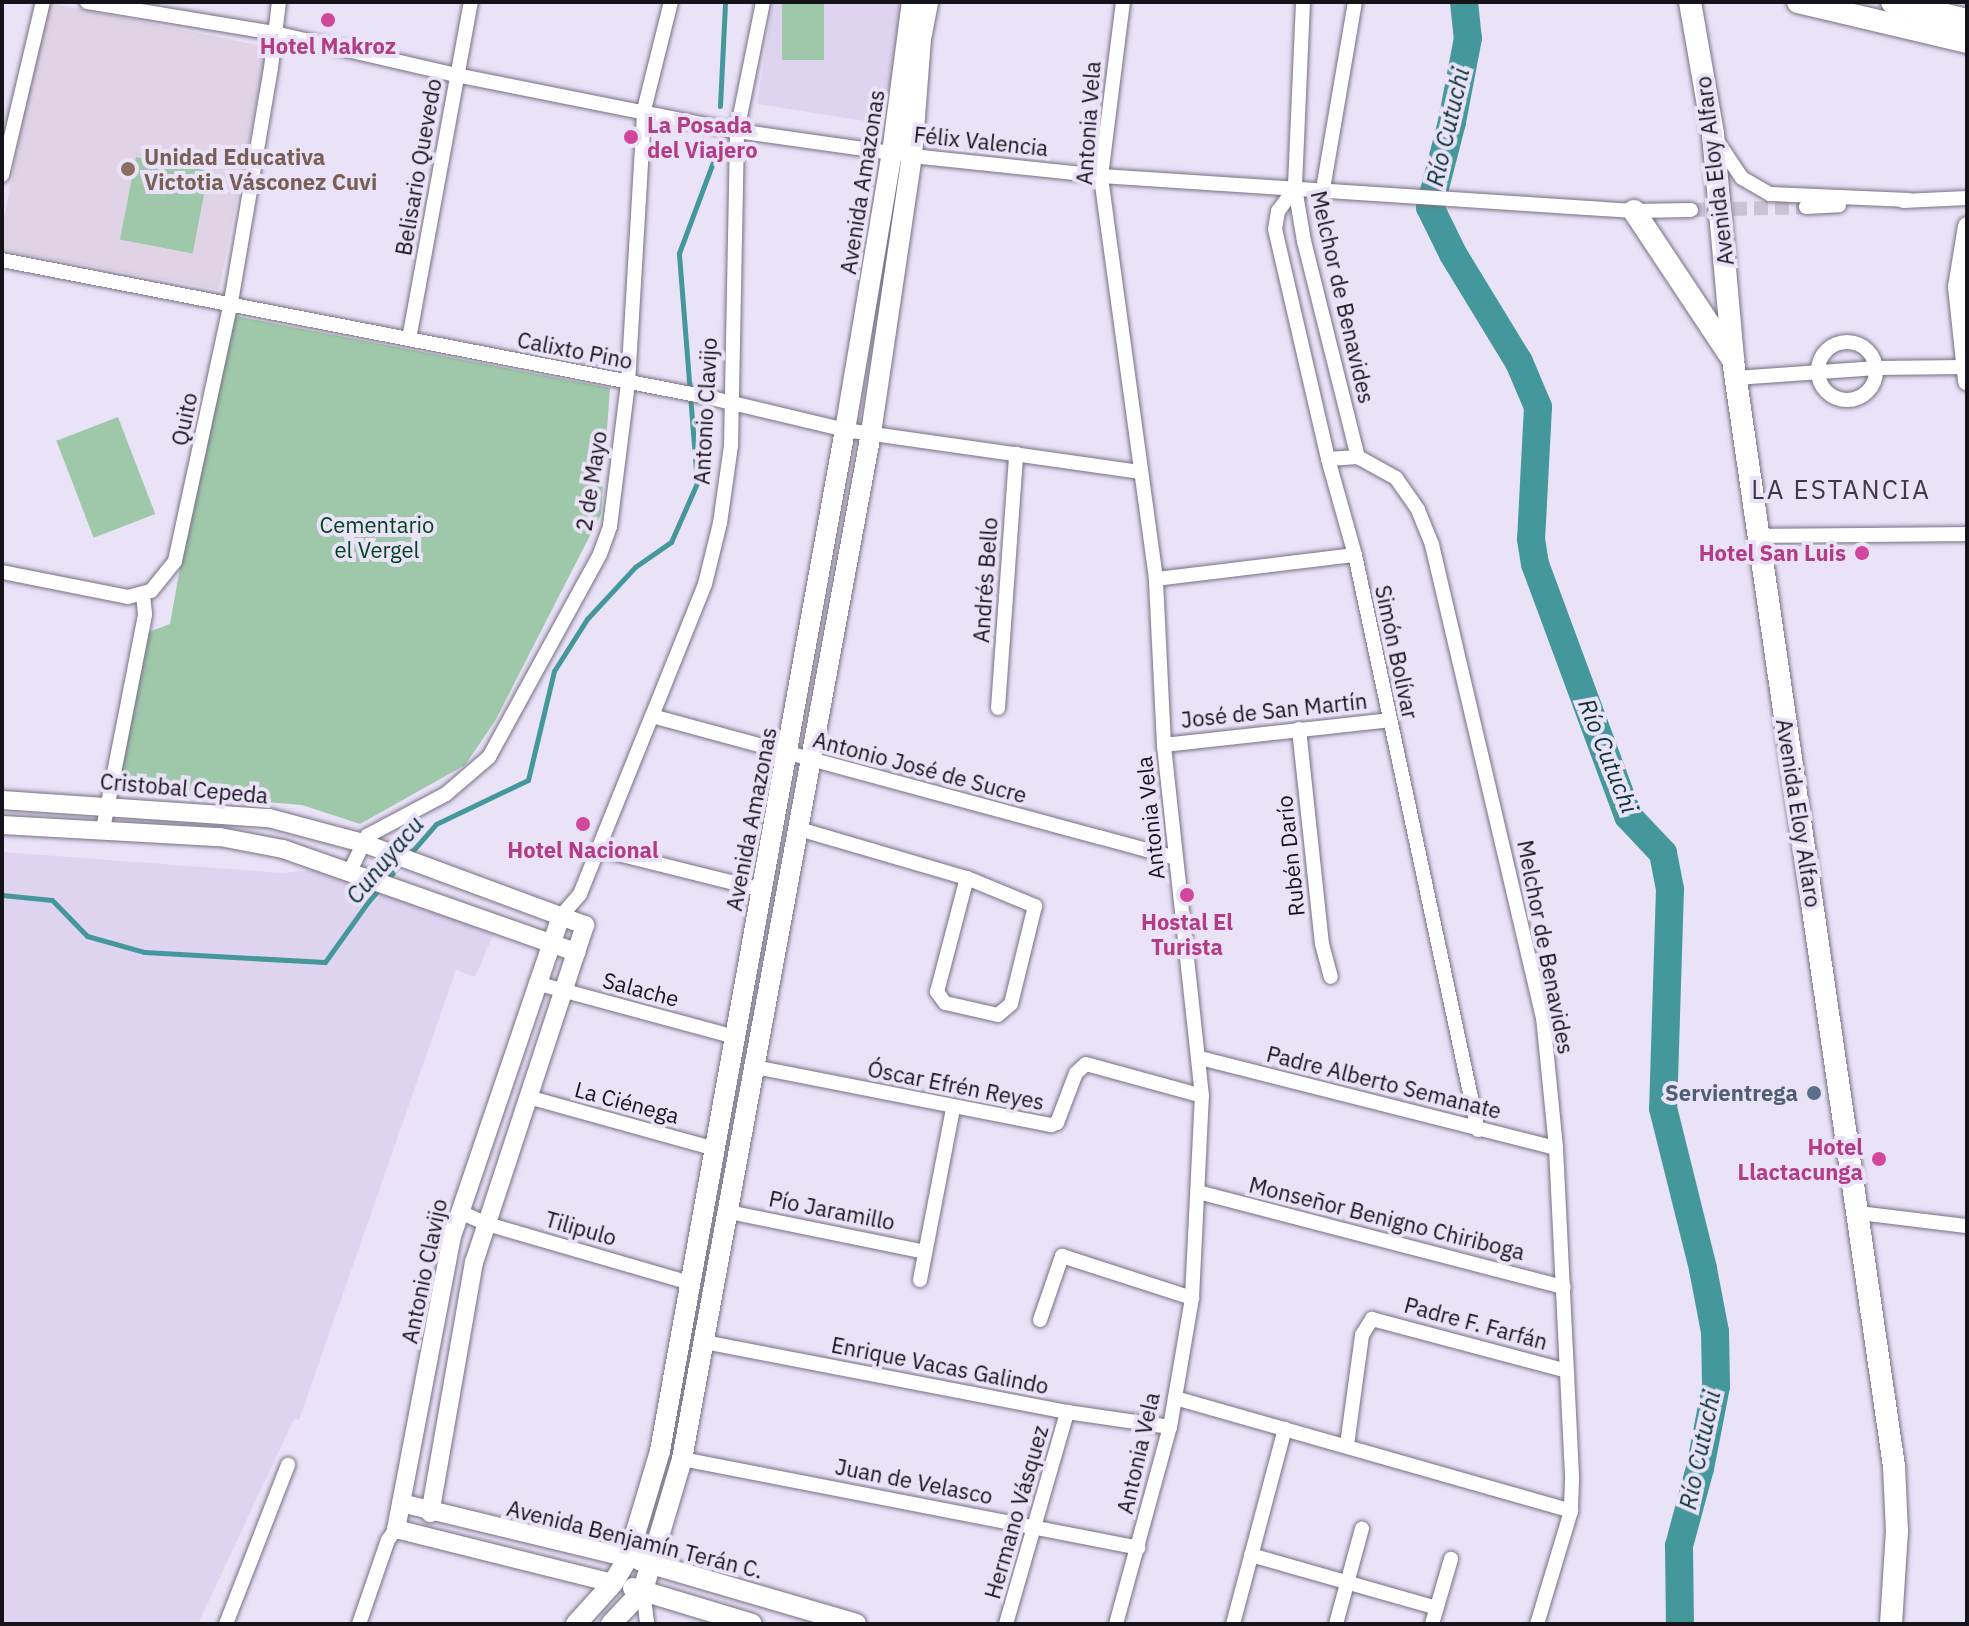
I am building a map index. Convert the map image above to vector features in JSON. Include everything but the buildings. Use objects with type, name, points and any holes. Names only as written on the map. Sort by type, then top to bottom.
[{"type":"main road","name":"Avenida Amazonas","points":[[643,1590],[682,1459],[871,433],[902,155],[912,2]]},
{"type":"main road","name":"Avenida Amazonas","points":[[576,1624],[613,1583],[628,1558],[660,1451],[845,430],[902,155],[928,2]]},
{"type":"main road","name":"Avenida Eloy Alfaro","points":[[1690,2],[1713,134],[1735,369],[1758,536],[1894,1466],[1897,1531],[1891,1624]]},
{"type":"main road","points":[[1798,2],[1967,42]]},
{"type":"main road","points":[[1892,2],[1967,20]]},
{"type":"main road","points":[[1634,211],[1735,369]]},
{"type":"main road","name":"Avenida Benjamín Terán C.","points":[[628,1558],[856,1624]]},
{"type":"main road","points":[[613,1583],[752,1624]]},
{"type":"main road","points":[[611,1624],[643,1590]]},
{"type":"street","points":[[2,175],[43,2]]},
{"type":"street","name":"Félix Valencia","points":[[87,2],[274,33],[456,75],[644,110],[737,131],[902,155],[1101,176],[1634,211],[1691,210]]},
{"type":"street","name":"Quito","points":[[143,595],[159,584],[175,561],[231,302],[271,68],[279,2]]},
{"type":"street","name":"Belisario Quevedo","points":[[409,339],[471,2]]},
{"type":"street","name":"2 de Mayo","points":[[350,871],[363,843],[372,832],[463,782],[489,757],[600,554],[610,526],[628,383],[644,110],[671,2]]},
{"type":"street","name":"Antonio Clavijo","points":[[359,1624],[388,1540],[396,1529],[460,1212],[536,983],[561,916],[580,894],[705,584],[727,485],[737,131],[763,2]]},
{"type":"street","name":"Antonia Vela","points":[[1116,1624],[1170,1427],[1192,1298],[1202,1096],[1164,745],[1156,579],[1101,176],[1123,2]]},
{"type":"street","name":"Melchor de Benavides","points":[[1303,2],[1295,188],[1304,241],[1358,457],[1379,466],[1406,490],[1432,545],[1543,1017],[1556,1148],[1564,1287],[1564,1370],[1571,1511],[1537,1624]]},
{"type":"street","name":"Melchor de Benavides","points":[[1323,189],[1355,2]]},
{"type":"street","points":[[1713,134],[1742,178],[1770,194],[1909,200]]},
{"type":"street","name":"Simón Bolívar","points":[[1295,188],[1284,199],[1275,229],[1328,459],[1355,555],[1478,1130]]},
{"type":"street","points":[[1806,207],[1967,198]]},
{"type":"street","points":[[1735,369],[1816,373],[1877,368],[1965,374],[1957,287],[1967,226]]},
{"type":"street","name":"Calixto Pino","points":[[2,260],[231,302],[707,397],[845,430],[1141,472]]},
{"type":"street","points":[[1853,342],[1869,351],[1877,368],[1870,391],[1849,402],[1827,395],[1816,373],[1821,356],[1835,344],[1853,342]]},
{"type":"street","name":"Andrés Bello","points":[[998,708],[1016,454]]},
{"type":"street","points":[[1328,459],[1358,457]]},
{"type":"street","points":[[1758,536],[1967,534]]},
{"type":"street","points":[[1156,579],[1355,555]]},
{"type":"street","points":[[2,572],[90,592],[143,595],[145,614],[103,829]]},
{"type":"street","name":"Antonio José de Sucre","points":[[652,716],[1176,858]]},
{"type":"street","name":"José de San Martín","points":[[1164,745],[1389,720]]},
{"type":"street","name":"Rubén Darío","points":[[1299,729],[1322,944],[1331,977]]},
{"type":"street","name":"Cristobal Cepeda","points":[[2,800],[269,818],[363,843],[585,925]]},
{"type":"street","name":"Cristobal Cepeda","points":[[2,825],[220,837],[283,849],[576,952]]},
{"type":"street","points":[[799,829],[967,878],[1035,909],[1011,1004],[998,1015],[945,1003],[937,992],[967,878]]},
{"type":"street","points":[[598,849],[762,890]]},
{"type":"street","points":[[430,1513],[474,1262],[585,925],[580,894]]},
{"type":"street","name":"Salache","points":[[536,983],[735,1037]]},
{"type":"street","name":"Padre Alberto Semanate","points":[[1200,1058],[1556,1148]]},
{"type":"street","name":"Óscar Efrén Reyes","points":[[755,1067],[953,1108],[1054,1125],[1076,1073],[1086,1064],[1202,1096]]},
{"type":"street","name":"La Ciénega","points":[[528,1097],[715,1149]]},
{"type":"street","points":[[920,1280],[953,1108]]},
{"type":"street","name":"Monseñor Benigno Chiriboga","points":[[1198,1192],[1564,1287]]},
{"type":"street","name":"Tilipulo","points":[[460,1212],[487,1224],[690,1283]]},
{"type":"street","name":"Pío Jaramillo","points":[[729,1212],[925,1252]]},
{"type":"street","points":[[1859,1213],[1967,1226]]},
{"type":"street","points":[[1040,1320],[1062,1256],[1192,1298]]},
{"type":"street","name":"Padre F. Farfán","points":[[1347,1445],[1362,1335],[1367,1323],[1377,1319],[1564,1370]]},
{"type":"street","name":"Enrique Vacas Galindo","points":[[704,1342],[1067,1412],[1170,1427]]},
{"type":"street","points":[[1175,1398],[1571,1511]]},
{"type":"street","name":"Hermano Vásquez","points":[[1006,1624],[1067,1412]]},
{"type":"street","points":[[1233,1624],[1285,1429]]},
{"type":"street","name":"Juan de Velasco","points":[[682,1459],[1138,1548]]},
{"type":"street","points":[[226,1624],[288,1465]]},
{"type":"street","name":"Avenida Benjamín Terán C.","points":[[401,1503],[430,1513],[628,1558]]},
{"type":"street","points":[[1336,1624],[1362,1528]]},
{"type":"street","points":[[396,1529],[613,1583]]},
{"type":"street","points":[[1251,1555],[1437,1608]]},
{"type":"street","points":[[1432,1624],[1451,1559]]},
{"type":"street","points":[[643,1590],[647,1624]]},
{"type":"shaded area","name":"Unidad Educativa Victotia Vásconez Cuvi","points":[[46,2],[267,47],[219,290],[2,250],[2,228]]},
{"type":"shaded area","points":[[773,2],[903,2],[884,124],[757,104]]},
{"type":"shaded area","points":[[2,852],[281,873],[314,870],[389,890],[495,931],[475,977],[456,970],[299,1420],[294,1419],[198,1624],[2,1624]]},
{"type":"green space","points":[[782,2],[824,2],[824,60],[782,60]]},
{"type":"green space","points":[[136,157],[209,171],[193,254],[120,239]]},
{"type":"green space","name":"Cementario el Vergel","points":[[225,314],[610,388],[601,514],[495,721],[465,765],[360,824],[302,805],[118,790],[149,632],[170,624]]},
{"type":"green space","points":[[118,417],[155,514],[94,538],[56,441]]},
{"type":"waterway","name":"Cunuyacu","points":[[720,106],[725,2]]},
{"type":"waterway","name":"Río Cutuchi","points":[[1464,2],[1468,38],[1452,122],[1430,207],[1453,254],[1519,362],[1538,407],[1531,539],[1535,564],[1628,816],[1663,853],[1670,889],[1663,1108],[1703,1269],[1715,1332],[1716,1386],[1700,1468],[1679,1546],[1680,1624]]},
{"type":"waterway","name":"Cunuyacu","points":[[409,855],[436,824],[528,780],[554,671],[587,619],[635,567],[671,542],[697,483],[679,253],[713,162]]},
{"type":"waterway","name":"Cunuyacu","points":[[2,895],[52,900],[87,936],[144,952],[325,962],[368,902],[402,862]]},
{"type":"tunnel","points":[[1691,210],[1806,207]]},
{"type":"place","name":"Hotel Makroz","points":[[328,20]]},
{"type":"place","name":"La Posada del Viajero","points":[[631,137]]},
{"type":"place","name":"Unidad Educativa Victotia Vásconez Cuvi","points":[[128,169]]},
{"type":"place","name":"Hotel San Luis","points":[[1862,553]]},
{"type":"place","name":"Hotel Nacional","points":[[583,824]]},
{"type":"place","name":"Hostal El Turista","points":[[1187,895]]},
{"type":"place","name":"Servientrega","points":[[1814,1093]]},
{"type":"place","name":"Hotel Llactacunga","points":[[1879,1159]]},
{"type":"district","name":"LA ESTANCIA","points":[[1841,490]]}]
